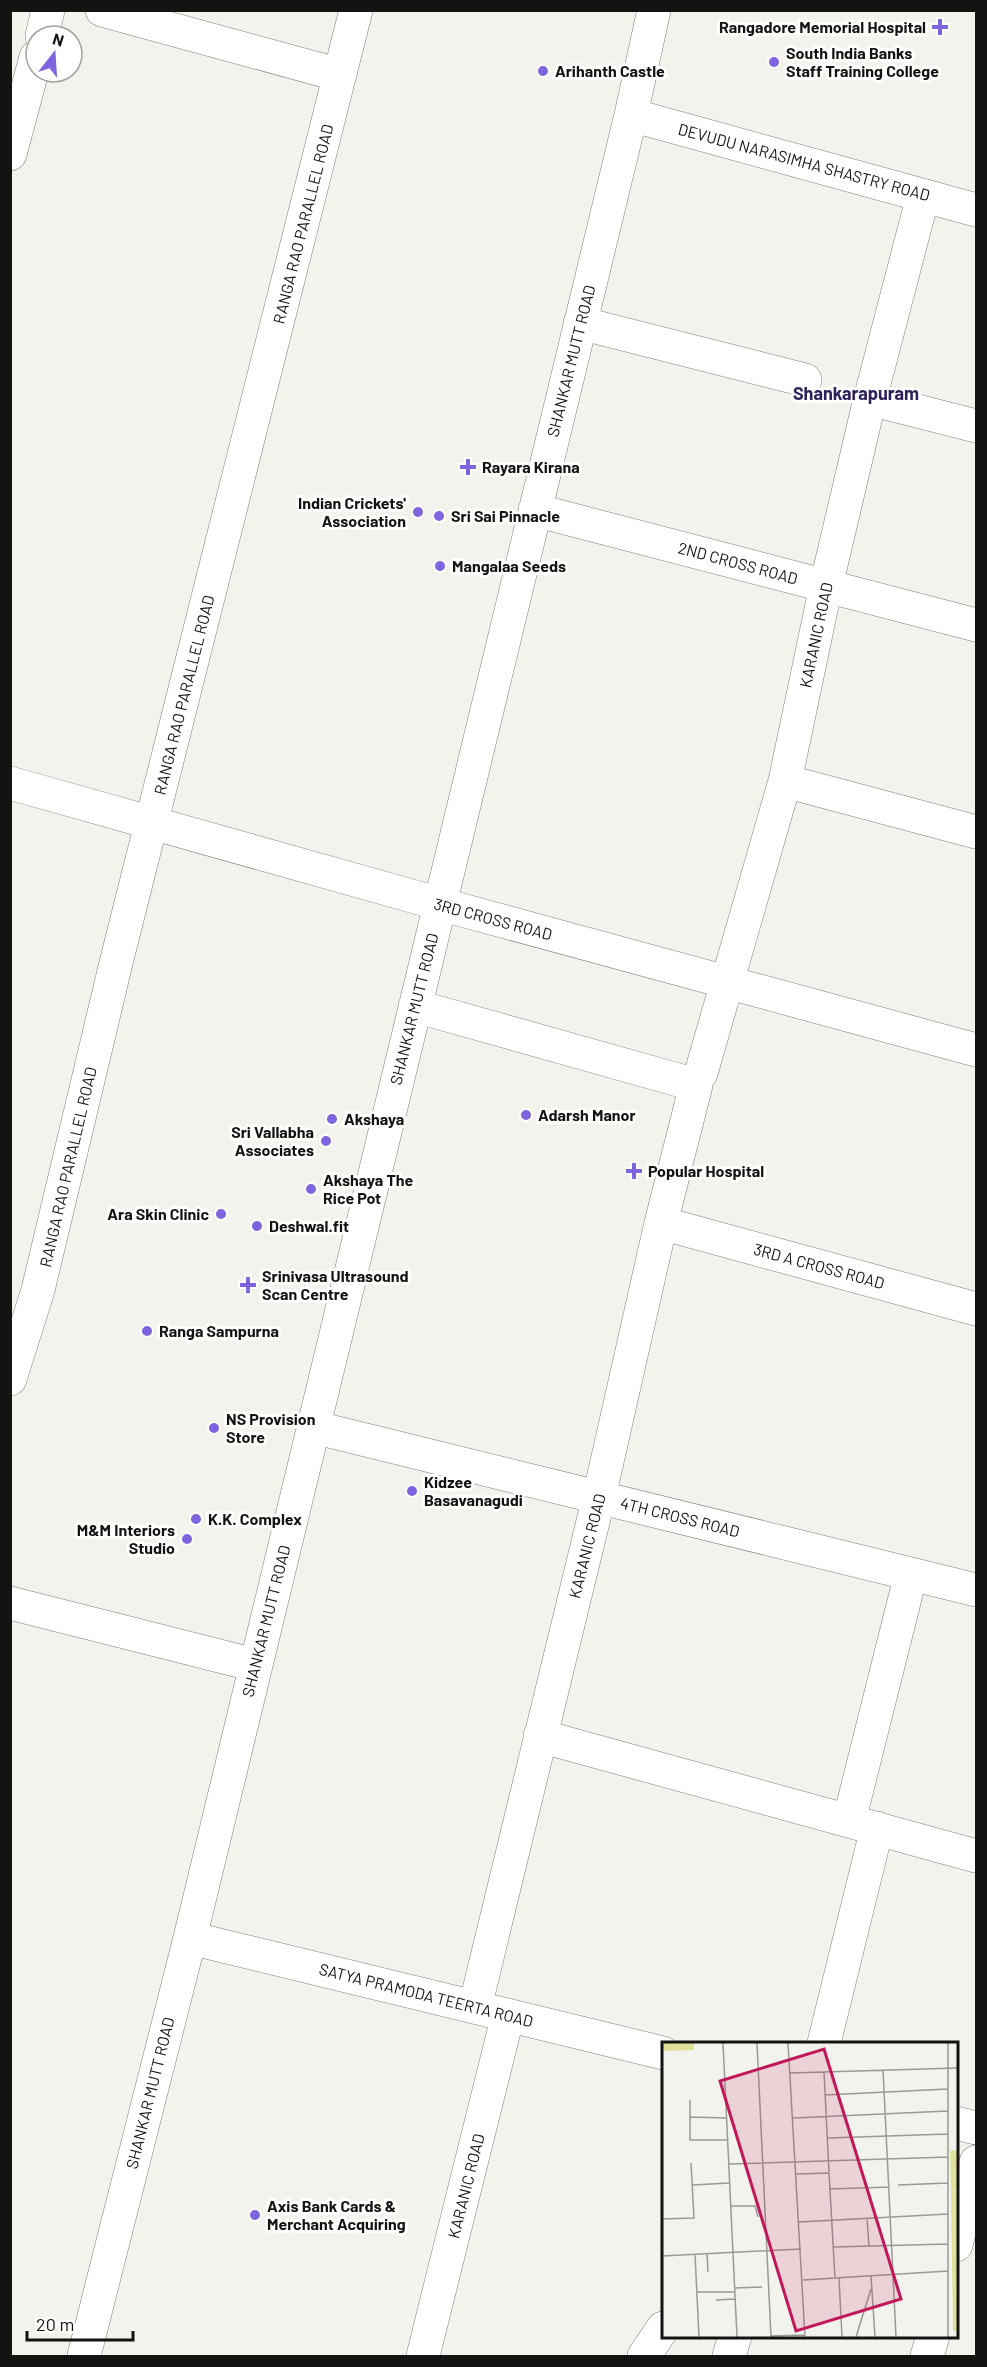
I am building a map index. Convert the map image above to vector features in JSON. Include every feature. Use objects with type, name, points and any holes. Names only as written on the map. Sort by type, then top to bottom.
[{"type":"street","points":[[102,10],[340,75]]},
{"type":"street","name":"RANGA RAO PARALLEL ROAD","points":[[10,1379],[38,1290],[152,821],[356,10]]},
{"type":"street","name":"SHANKAR MUTT ROAD","points":[[84,2356],[190,1938],[631,115],[654,10]]},
{"type":"street","points":[[10,154],[29,84]]},
{"type":"street","name":"DEVUDU NARASIMHA SHASTRY ROAD","points":[[631,115],[976,210]]},
{"type":"street","name":"KARANIC ROAD","points":[[475,2007],[599,1497],[661,1223],[699,1079],[785,781],[826,586],[870,399],[924,195]]},
{"type":"street","points":[[580,323],[805,380]]},
{"type":"street","points":[[870,399],[976,426]]},
{"type":"street","name":"2ND CROSS ROAD","points":[[535,510],[976,625]]},
{"type":"street","points":[[785,781],[976,832]]},
{"type":"street","name":"3RD CROSS ROAD","points":[[10,783],[727,984],[976,1050]]},
{"type":"street","points":[[415,1006],[699,1079]]},
{"type":"street","name":"3RD A CROSS ROAD","points":[[661,1223],[976,1309]]},
{"type":"street","name":"4TH CROSS ROAD","points":[[313,1427],[976,1590]]},
{"type":"street","points":[[824,2042],[911,1574]]},
{"type":"street","points":[[10,1603],[255,1665]]},
{"type":"street","points":[[540,1736],[976,1856]]},
{"type":"street","name":"SATYA PRAMODA TEERTA ROAD","points":[[190,1938],[662,2053]]},
{"type":"street","name":"KARANIC ROAD","points":[[423,2356],[508,2015]]},
{"type":"street","points":[[957,2123],[976,2128]]},
{"type":"street","points":[[957,2241],[976,2162]]},
{"type":"street","points":[[644,2356],[662,2329]]},
{"type":"street","points":[[729,2356],[735,2337]]},
{"type":"street","points":[[927,2356],[933,2337]]},
{"type":"place","name":"Rangadore Memorial Hospital","points":[[940,27]]},
{"type":"place","name":"South India Banks Staff Training College","points":[[774,62]]},
{"type":"place","name":"Arihanth Castle","points":[[543,71]]},
{"type":"place","name":"Rayara Kirana","points":[[468,467]]},
{"type":"place","name":"Indian Crickets' Association","points":[[418,512]]},
{"type":"place","name":"Sri Sai Pinnacle","points":[[439,516]]},
{"type":"place","name":"Mangalaa Seeds","points":[[440,566]]},
{"type":"place","name":"Adarsh Manor","points":[[526,1115]]},
{"type":"place","name":"Akshaya","points":[[332,1119]]},
{"type":"place","name":"Sri Vallabha Associates","points":[[326,1141]]},
{"type":"place","name":"Popular Hospital","points":[[634,1171]]},
{"type":"place","name":"Akshaya The Rice Pot","points":[[311,1189]]},
{"type":"place","name":"Ara Skin Clinic","points":[[221,1214]]},
{"type":"place","name":"Deshwal.fit","points":[[257,1226]]},
{"type":"place","name":"Srinivasa Ultrasound Scan Centre","points":[[248,1285]]},
{"type":"place","name":"Ranga Sampurna","points":[[147,1331]]},
{"type":"place","name":"NS Provision Store","points":[[214,1428]]},
{"type":"place","name":"Kidzee Basavanagudi","points":[[412,1491]]},
{"type":"place","name":"K.K. Complex","points":[[196,1519]]},
{"type":"place","name":"M&M Interiors Studio","points":[[187,1539]]},
{"type":"place","name":"Axis Bank Cards & Merchant Acquiring","points":[[255,2215]]},
{"type":"district","name":"Shankarapuram","points":[[856,394]]}]
